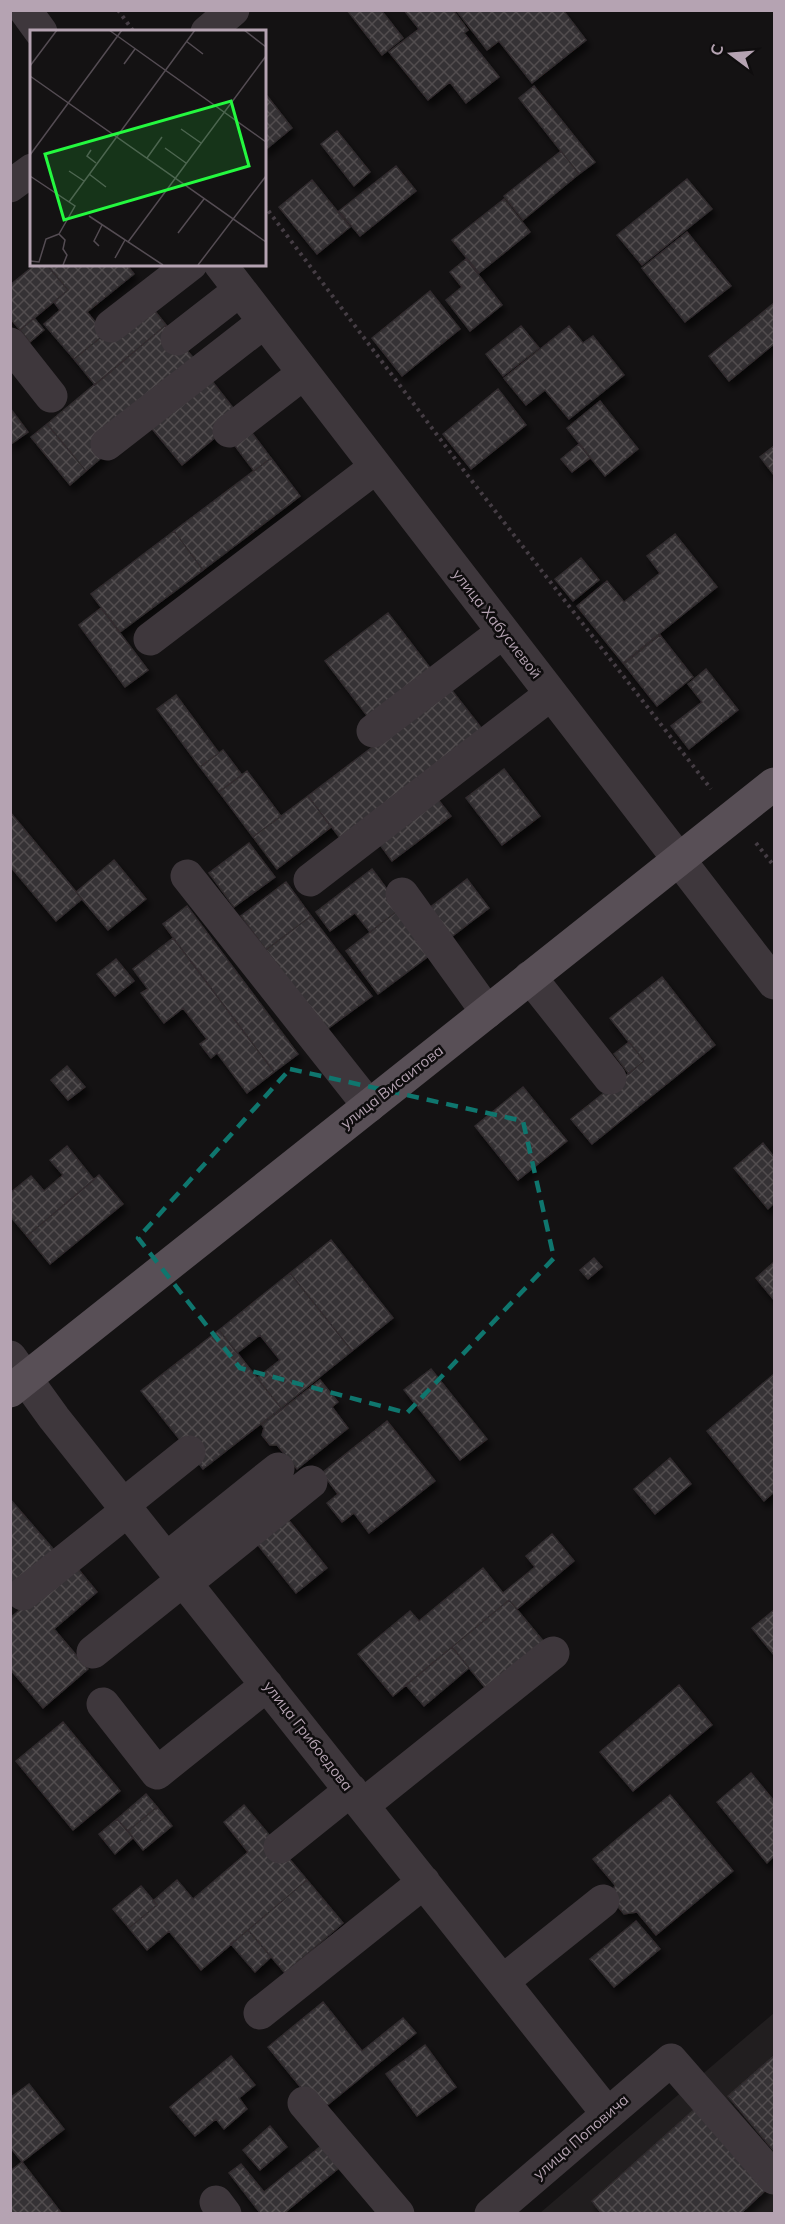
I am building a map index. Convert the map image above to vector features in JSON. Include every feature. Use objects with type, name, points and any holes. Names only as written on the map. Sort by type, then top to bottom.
[{"type":"main road","name":"улица Висаитова","points":[[16,1375],[369,1106],[774,783]]},
{"type":"street","points":[[25,10],[40,30]]},
{"type":"street","points":[[209,30],[233,10]]},
{"type":"street","points":[[111,326],[187,266]]},
{"type":"street","name":"улица Хабусиевой","points":[[222,266],[774,984]]},
{"type":"street","points":[[177,339],[240,290]]},
{"type":"street","points":[[107,444],[264,322]]},
{"type":"street","points":[[10,344],[51,396]]},
{"type":"street","points":[[229,431],[304,373]]},
{"type":"street","points":[[150,639],[376,467]]},
{"type":"street","points":[[373,731],[503,632]]},
{"type":"street","points":[[310,880],[551,694]]},
{"type":"street","points":[[187,876],[369,1106]]},
{"type":"street","points":[[402,894],[487,1012]]},
{"type":"street","points":[[530,977],[610,1078]]},
{"type":"street","name":"улица Грибоедова","points":[[16,1375],[126,1507],[607,2113]]},
{"type":"street","points":[[23,1593],[189,1452]]},
{"type":"street","points":[[93,1652],[178,1574],[278,1469]]},
{"type":"street","points":[[178,1574],[311,1482]]},
{"type":"street","points":[[280,1847],[357,1798],[553,1653]]},
{"type":"street","points":[[102,1704],[157,1773],[267,1685]]},
{"type":"street","points":[[260,2013],[424,1882]]},
{"type":"street","points":[[503,1981],[603,1901]]},
{"type":"street","name":"улица Поповича","points":[[490,2214],[671,2060],[774,2178]]},
{"type":"street","points":[[304,2103],[398,2214]]},
{"type":"path","points":[[118,10],[133,30]]},
{"type":"path","points":[[266,208],[472,482],[699,775],[774,866]]},
{"type":"highlighted area","points":[[290,1069],[523,1121],[554,1258],[407,1413],[240,1368],[138,1238]]},
{"type":"shaded area","points":[[774,2013],[774,2213],[540,2213]]},
{"type":"building","points":[[347,10],[381,10],[403,38],[382,55]]},
{"type":"building","points":[[404,10],[453,10],[468,30],[464,33],[499,77],[466,103],[450,82],[428,100],[389,52],[419,29]]},
{"type":"building","points":[[456,10],[563,10],[586,40],[532,83],[499,41],[487,50]]},
{"type":"building","points":[[534,86],[595,162],[579,174],[519,98]]},
{"type":"building","points":[[266,95],[292,128],[266,149]]},
{"type":"building","points":[[337,131],[370,172],[354,186],[321,144]]},
{"type":"building","points":[[561,151],[579,174],[523,220],[504,196]]},
{"type":"building","points":[[396,166],[416,191],[360,236],[339,211]]},
{"type":"building","points":[[687,179],[712,209],[642,265],[617,235]]},
{"type":"building","points":[[312,180],[350,227],[317,254],[279,207]]},
{"type":"building","points":[[504,199],[530,232],[479,273],[452,240]]},
{"type":"building","points":[[687,232],[731,286],[685,322],[642,268]]},
{"type":"building","points":[[466,259],[502,305],[470,331],[446,300],[462,287],[450,272]]},
{"type":"building","points":[[34,266],[48,266],[68,290],[20,330],[10,318],[10,285]]},
{"type":"building","points":[[48,266],[128,266],[134,274],[87,312],[105,334],[74,359],[44,324],[60,310],[54,302],[68,290]]},
{"type":"building","points":[[430,291],[460,329],[402,376],[372,338]]},
{"type":"building","points":[[774,303],[774,344],[729,381],[709,356]]},
{"type":"building","points":[[150,305],[166,325],[95,385],[74,359],[105,334]]},
{"type":"building","points":[[34,318],[44,330],[30,342],[20,330]]},
{"type":"building","points":[[166,325],[195,360],[108,452],[86,471],[47,424]]},
{"type":"building","points":[[521,326],[539,348],[503,376],[486,354]]},
{"type":"building","points":[[569,326],[583,343],[593,336],[624,375],[569,419],[545,390],[526,405],[504,378]]},
{"type":"building","points":[[208,376],[234,409],[223,431],[182,465],[149,425]]},
{"type":"building","points":[[498,389],[526,425],[471,469],[443,434]]},
{"type":"building","points":[[600,401],[638,449],[605,476],[567,428]]},
{"type":"building","points":[[10,408],[28,432],[11,444],[10,443]]},
{"type":"building","points":[[47,424],[86,471],[70,485],[31,437]]},
{"type":"building","points":[[249,429],[271,458],[254,471],[232,442]]},
{"type":"building","points":[[579,444],[590,458],[572,472],[561,459]]},
{"type":"building","points":[[774,446],[774,475],[760,457]]},
{"type":"building","points":[[271,458],[300,496],[203,570],[174,531]]},
{"type":"building","points":[[174,531],[203,570],[120,632],[91,594]]},
{"type":"building","points":[[675,534],[717,587],[623,663],[577,606],[607,581],[624,602],[660,573],[647,556]]},
{"type":"building","points":[[581,558],[599,580],[573,601],[555,579]]},
{"type":"building","points":[[101,608],[148,670],[125,687],[79,625]]},
{"type":"building","points":[[388,613],[431,669],[368,717],[325,661]]},
{"type":"building","points":[[660,635],[693,677],[657,706],[624,664]]},
{"type":"building","points":[[706,669],[738,710],[689,749],[671,726],[702,702],[688,684]]},
{"type":"building","points":[[450,688],[483,730],[340,838],[308,796]]},
{"type":"building","points":[[176,695],[219,753],[200,767],[157,709]]},
{"type":"building","points":[[223,750],[242,775],[219,792],[200,767]]},
{"type":"building","points":[[504,769],[540,816],[502,845],[466,798]]},
{"type":"building","points":[[247,771],[281,816],[253,837],[219,792]]},
{"type":"building","points":[[433,793],[451,816],[392,861],[375,838]]},
{"type":"building","points":[[308,796],[331,827],[277,869],[253,837]]},
{"type":"building","points":[[10,812],[82,899],[56,921],[10,866]]},
{"type":"building","points":[[249,843],[275,877],[234,907],[209,873]]},
{"type":"building","points":[[114,860],[146,899],[108,930],[76,892]]},
{"type":"building","points":[[372,869],[401,908],[370,932],[355,913],[330,931],[316,912]]},
{"type":"building","points":[[467,879],[489,908],[446,941],[424,912]]},
{"type":"building","points":[[286,882],[311,916],[266,950],[241,916]]},
{"type":"building","points":[[187,906],[298,1054],[274,1072],[163,924]]},
{"type":"building","points":[[401,908],[434,952],[378,994],[346,951]]},
{"type":"building","points":[[311,916],[372,996],[326,1030],[266,950]]},
{"type":"building","points":[[173,938],[274,1072],[247,1093],[217,1053],[211,1058],[200,1044],[207,1039],[183,1008],[164,1023],[141,993],[148,989],[133,969]]},
{"type":"building","points":[[116,959],[134,981],[115,996],[97,974]]},
{"type":"building","points":[[662,977],[715,1045],[592,1144],[571,1119],[644,1061],[610,1018]]},
{"type":"building","points":[[629,1042],[644,1061],[629,1074],[614,1054]]},
{"type":"building","points":[[67,1066],[85,1087],[68,1100],[51,1080]]},
{"type":"building","points":[[523,1087],[567,1141],[518,1180],[475,1126]]},
{"type":"building","points":[[763,1143],[774,1157],[774,1203],[768,1209],[734,1168]]},
{"type":"building","points":[[67,1146],[94,1180],[27,1236],[10,1216],[10,1193],[31,1176],[44,1191],[63,1175],[50,1160]]},
{"type":"building","points":[[99,1175],[123,1204],[50,1264],[27,1236]]},
{"type":"building","points":[[331,1240],[393,1318],[352,1351],[290,1273]]},
{"type":"building","points":[[594,1258],[602,1267],[588,1279],[580,1270]]},
{"type":"building","points":[[774,1264],[774,1300],[756,1278]]},
{"type":"building","points":[[290,1273],[352,1351],[281,1408],[257,1378],[280,1360],[260,1335],[237,1353],[219,1330]]},
{"type":"building","points":[[219,1330],[281,1408],[203,1469],[141,1391]]},
{"type":"building","points":[[431,1369],[487,1439],[460,1460],[404,1390]]},
{"type":"building","points":[[774,1374],[774,1492],[764,1501],[707,1431]]},
{"type":"building","points":[[320,1380],[338,1402],[332,1407],[348,1428],[297,1469],[277,1445],[270,1445],[262,1435],[264,1428],[262,1425]]},
{"type":"building","points":[[387,1421],[435,1481],[369,1533],[354,1513],[342,1522],[327,1503],[338,1494],[322,1473]]},
{"type":"building","points":[[670,1458],[691,1484],[655,1514],[634,1489]]},
{"type":"building","points":[[10,1499],[54,1550],[10,1587]]},
{"type":"building","points":[[279,1508],[327,1568],[296,1593],[235,1516]]},
{"type":"building","points":[[552,1534],[574,1561],[517,1609],[509,1600],[393,1696],[358,1654],[410,1611],[419,1621],[483,1568],[503,1593],[535,1567],[526,1556]]},
{"type":"building","points":[[74,1564],[97,1592],[54,1629],[88,1669],[43,1708],[10,1669],[10,1618]]},
{"type":"building","points":[[509,1600],[544,1642],[487,1690],[452,1647]]},
{"type":"building","points":[[774,1610],[774,1655],[752,1628]]},
{"type":"building","points":[[452,1647],[469,1668],[424,1706],[406,1685]]},
{"type":"building","points":[[679,1685],[712,1725],[633,1791],[600,1752]]},
{"type":"building","points":[[63,1722],[120,1791],[73,1830],[16,1761]]},
{"type":"building","points":[[751,1773],[774,1801],[774,1856],[767,1863],[717,1802]]},
{"type":"building","points":[[146,1794],[157,1807],[128,1831],[117,1819]]},
{"type":"building","points":[[670,1795],[733,1871],[656,1935],[637,1912],[624,1914],[611,1898],[615,1885],[593,1859]]},
{"type":"building","points":[[244,1805],[307,1880],[201,1970],[169,1931],[147,1950],[129,1928],[157,1905],[153,1901],[177,1880],[193,1899],[248,1852],[224,1822]]},
{"type":"building","points":[[157,1807],[172,1826],[143,1850],[128,1831]]},
{"type":"building","points":[[117,1819],[133,1838],[115,1854],[99,1834]]},
{"type":"building","points":[[307,1880],[343,1923],[285,1973],[248,1930]]},
{"type":"building","points":[[141,1886],[157,1905],[129,1928],[113,1909]]},
{"type":"building","points":[[636,1921],[660,1949],[614,1987],[590,1959]]},
{"type":"building","points":[[248,1930],[271,1957],[255,1972],[231,1944]]},
{"type":"building","points":[[323,2002],[362,2051],[403,2018],[416,2033],[320,2111],[268,2047]]},
{"type":"building","points":[[425,2045],[456,2087],[417,2116],[386,2074]]},
{"type":"building","points":[[231,2056],[255,2085],[239,2098],[247,2109],[224,2129],[216,2119],[195,2136],[170,2107]]},
{"type":"building","points":[[774,2056],[774,2151],[728,2096]]},
{"type":"building","points":[[29,2084],[64,2129],[22,2162],[10,2147],[10,2098]]},
{"type":"building","points":[[697,2107],[768,2188],[740,2214],[602,2214],[592,2201]]},
{"type":"building","points":[[270,2126],[287,2147],[260,2170],[243,2150]]},
{"type":"building","points":[[321,2146],[339,2168],[283,2214],[261,2214],[229,2173],[241,2164],[264,2192]]},
{"type":"building","points":[[22,2162],[62,2214],[10,2214],[10,2171]]}]
